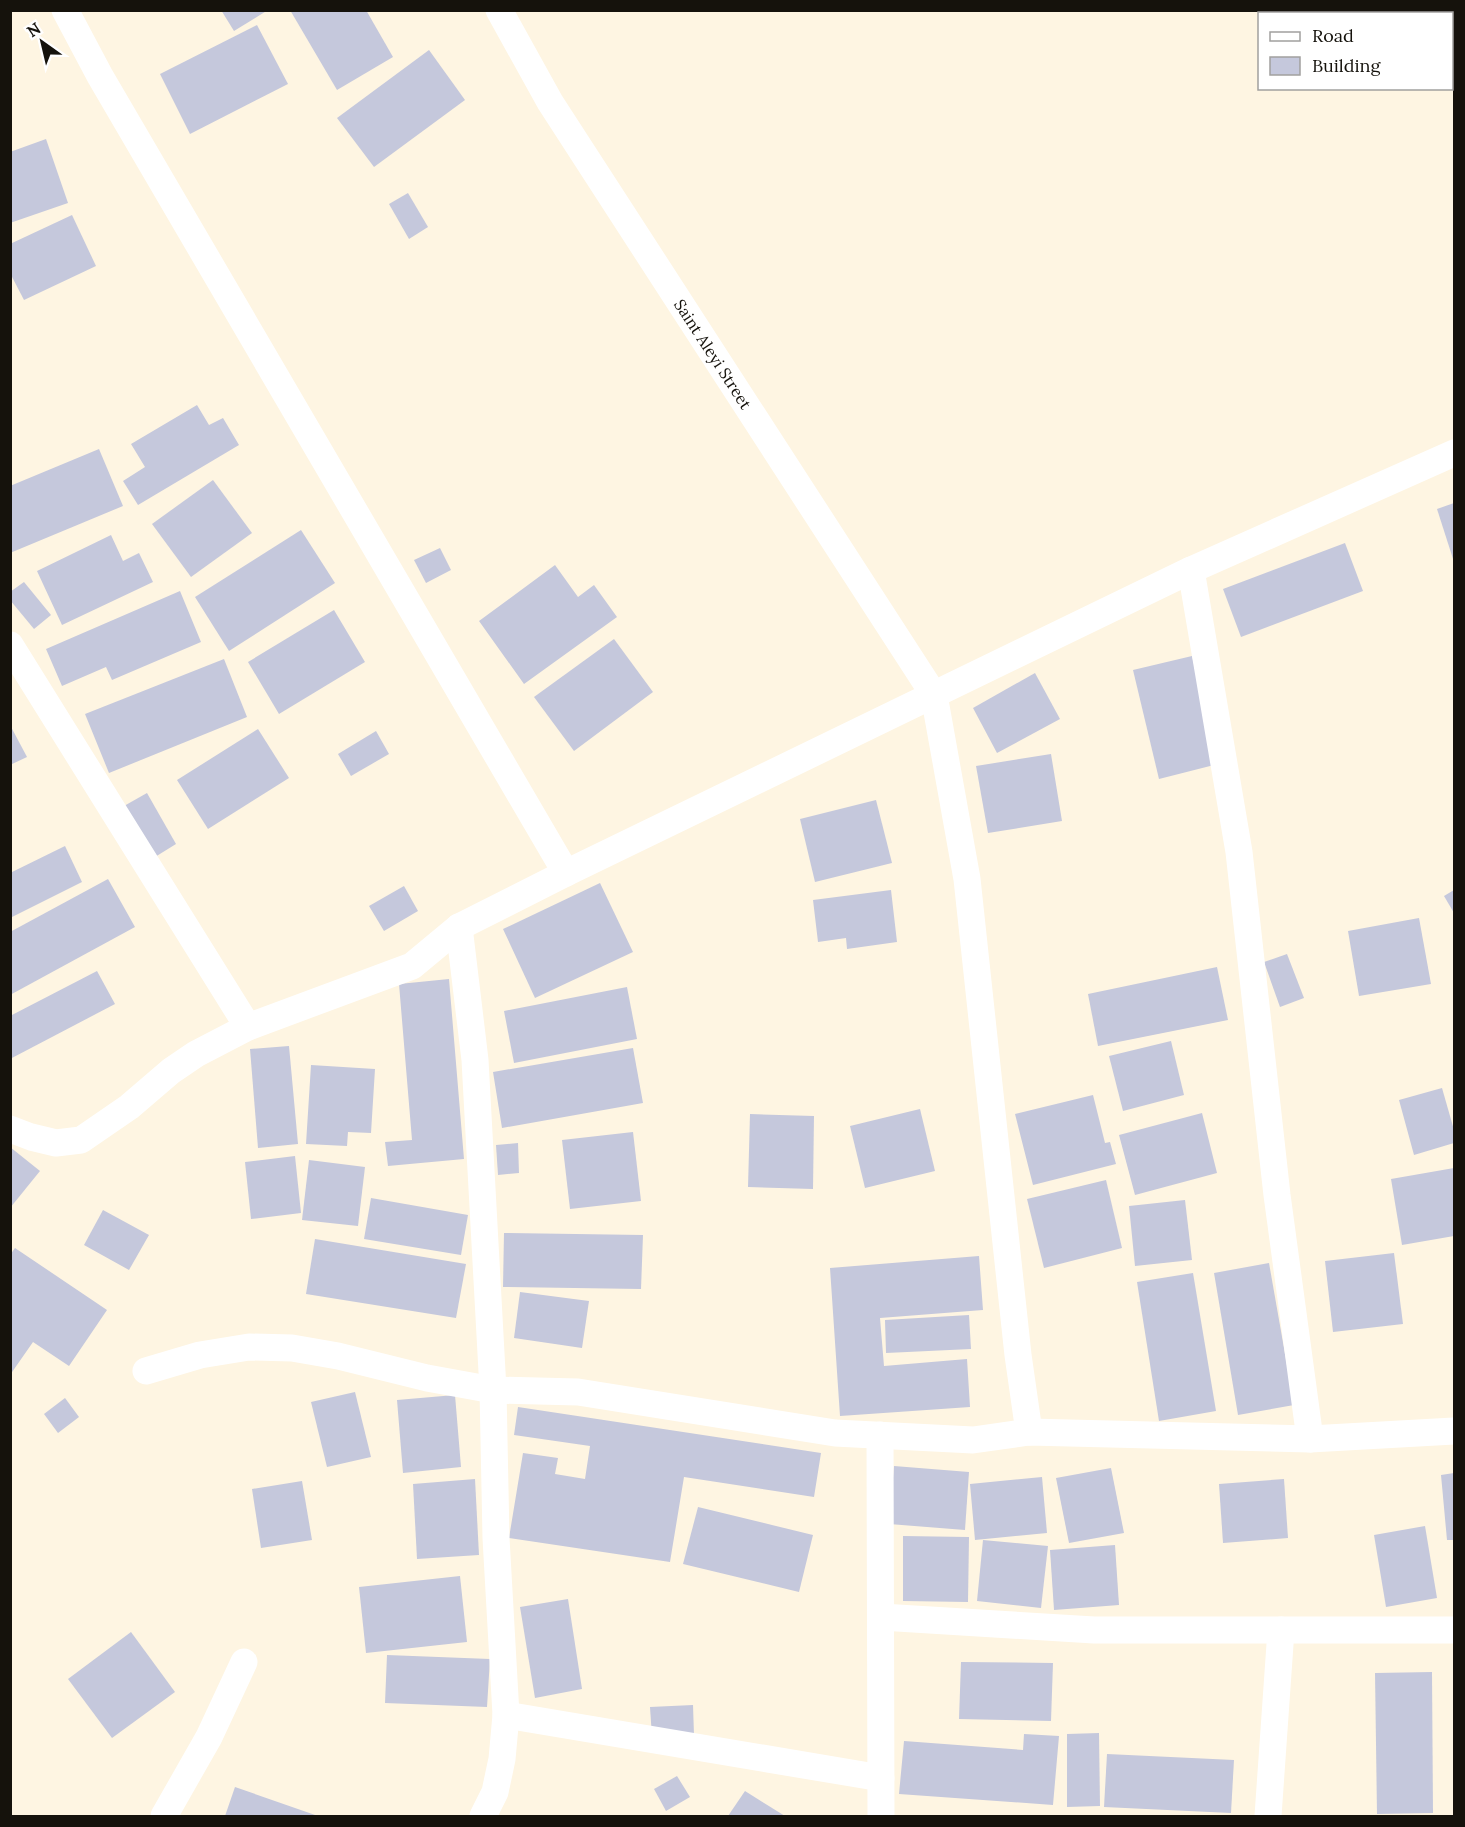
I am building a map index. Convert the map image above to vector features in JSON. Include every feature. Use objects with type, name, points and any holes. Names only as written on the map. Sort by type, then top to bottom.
[{"type":"street","points":[[66,10],[100,76],[566,873]]},
{"type":"street","name":"Saint Aleyi Street","points":[[499,10],[550,102],[934,695]]},
{"type":"street","points":[[10,1129],[56,1143],[81,1140],[129,1107],[171,1071],[196,1054],[248,1027],[412,966],[459,927],[566,873],[1191,570],[1455,453]]},
{"type":"street","points":[[1191,570],[1239,852],[1277,1195],[1310,1439]]},
{"type":"street","points":[[10,645],[248,1027]]},
{"type":"street","points":[[934,695],[967,879],[1018,1355],[1029,1432]]},
{"type":"street","points":[[459,927],[475,1060],[493,1390],[496,1538],[506,1715],[502,1759],[495,1792],[483,1816]]},
{"type":"street","points":[[146,1371],[200,1354],[249,1347],[292,1348],[493,1390],[578,1392],[835,1433],[973,1440],[1029,1432],[1310,1439],[1455,1431]]},
{"type":"street","points":[[880,1435],[881,1816]]},
{"type":"street","points":[[881,1617],[1094,1630],[1455,1630]]},
{"type":"street","points":[[1268,1816],[1281,1630]]},
{"type":"street","points":[[164,1816],[209,1737],[244,1662]]},
{"type":"street","points":[[506,1715],[881,1778]]},
{"type":"building","points":[[221,10],[268,10],[234,31]]},
{"type":"building","points":[[290,10],[366,10],[393,57],[337,90]]},
{"type":"building","points":[[257,25],[288,84],[190,134],[160,74]]},
{"type":"building","points":[[429,50],[465,100],[374,167],[337,118]]},
{"type":"building","points":[[46,139],[68,203],[10,223],[10,152]]},
{"type":"building","points":[[408,193],[428,227],[409,239],[389,204]]},
{"type":"building","points":[[72,215],[96,266],[24,300],[10,273],[10,244]]},
{"type":"building","points":[[197,405],[209,425],[223,418],[239,445],[138,505],[123,481],[145,467],[131,444]]},
{"type":"building","points":[[99,449],[123,506],[10,553],[10,486]]},
{"type":"building","points":[[213,480],[252,533],[191,577],[152,524]]},
{"type":"building","points":[[1454,503],[1454,562],[1437,509]]},
{"type":"building","points":[[301,530],[335,583],[229,651],[195,597]]},
{"type":"building","points":[[111,535],[123,561],[139,553],[153,582],[62,625],[37,571]]},
{"type":"building","points":[[1345,543],[1363,591],[1241,637],[1223,589]]},
{"type":"building","points":[[440,548],[451,570],[426,583],[414,560]]},
{"type":"building","points":[[555,565],[578,597],[594,585],[617,617],[524,684],[479,621]]},
{"type":"building","points":[[24,582],[51,615],[34,629],[10,600],[10,592]]},
{"type":"building","points":[[180,591],[201,642],[112,680],[106,667],[62,686],[46,649]]},
{"type":"building","points":[[334,610],[365,662],[279,714],[248,662]]},
{"type":"building","points":[[614,639],[653,692],[574,751],[534,697]]},
{"type":"building","points":[[1192,656],[1218,764],[1159,779],[1133,670]]},
{"type":"building","points":[[224,659],[247,717],[109,773],[85,714]]},
{"type":"building","points":[[1035,673],[1060,719],[997,753],[973,708]]},
{"type":"building","points":[[10,725],[27,757],[10,765]]},
{"type":"building","points":[[258,729],[289,778],[208,829],[177,780]]},
{"type":"building","points":[[376,731],[389,754],[351,776],[338,754]]},
{"type":"building","points":[[1051,754],[1062,821],[988,833],[976,766]]},
{"type":"building","points":[[147,793],[176,844],[155,857],[124,806]]},
{"type":"building","points":[[876,800],[892,863],[815,882],[800,819]]},
{"type":"building","points":[[65,846],[82,882],[10,918],[10,873]]},
{"type":"building","points":[[108,879],[135,927],[10,995],[10,932]]},
{"type":"building","points":[[600,883],[633,952],[535,998],[503,929]]},
{"type":"building","points":[[404,886],[418,911],[384,931],[369,906]]},
{"type":"building","points":[[891,890],[897,942],[847,949],[846,938],[818,942],[813,900]]},
{"type":"building","points":[[1454,890],[1454,913],[1444,896]]},
{"type":"building","points":[[1419,918],[1431,984],[1359,996],[1348,931]]},
{"type":"building","points":[[1287,954],[1304,998],[1280,1007],[1264,962]]},
{"type":"building","points":[[1217,967],[1228,1020],[1098,1046],[1088,994]]},
{"type":"building","points":[[97,971],[115,1004],[10,1059],[10,1016]]},
{"type":"building","points":[[449,979],[464,1159],[388,1166],[385,1142],[412,1140],[399,984]]},
{"type":"building","points":[[627,987],[637,1039],[514,1063],[504,1011]]},
{"type":"building","points":[[1171,1041],[1184,1095],[1123,1111],[1109,1056]]},
{"type":"building","points":[[289,1046],[298,1144],[258,1148],[250,1049]]},
{"type":"building","points":[[633,1048],[643,1103],[502,1128],[493,1072]]},
{"type":"building","points":[[311,1065],[375,1069],[371,1133],[348,1132],[347,1146],[306,1144]]},
{"type":"building","points":[[1442,1088],[1454,1130],[1454,1143],[1414,1155],[1399,1100]]},
{"type":"building","points":[[1093,1095],[1105,1143],[1110,1142],[1116,1164],[1033,1185],[1015,1114]]},
{"type":"building","points":[[920,1109],[935,1171],[865,1188],[850,1126]]},
{"type":"building","points":[[1202,1113],[1217,1173],[1135,1195],[1119,1135]]},
{"type":"building","points":[[750,1114],[814,1116],[813,1189],[748,1187]]},
{"type":"building","points":[[633,1132],[641,1201],[570,1209],[562,1140]]},
{"type":"building","points":[[518,1143],[519,1173],[498,1175],[496,1145]]},
{"type":"building","points":[[10,1147],[40,1171],[10,1208]]},
{"type":"building","points":[[295,1156],[301,1213],[251,1219],[245,1162]]},
{"type":"building","points":[[309,1160],[365,1167],[358,1226],[302,1220]]},
{"type":"building","points":[[1454,1168],[1454,1236],[1402,1245],[1391,1179]]},
{"type":"building","points":[[1106,1180],[1122,1248],[1044,1268],[1027,1199]]},
{"type":"building","points":[[371,1198],[468,1215],[461,1255],[364,1239]]},
{"type":"building","points":[[1185,1200],[1192,1260],[1135,1266],[1129,1206]]},
{"type":"building","points":[[103,1210],[149,1235],[129,1270],[84,1245]]},
{"type":"building","points":[[504,1233],[643,1235],[641,1289],[503,1287]]},
{"type":"building","points":[[315,1239],[466,1264],[456,1318],[306,1294]]},
{"type":"building","points":[[15,1248],[107,1310],[69,1366],[33,1342],[10,1375],[10,1255]]},
{"type":"building","points":[[1394,1253],[1403,1324],[1333,1332],[1325,1261]]},
{"type":"building","points":[[979,1256],[983,1310],[880,1318],[884,1366],[967,1359],[970,1407],[840,1416],[830,1268]]},
{"type":"building","points":[[1269,1263],[1294,1405],[1238,1415],[1214,1273]]},
{"type":"building","points":[[1193,1273],[1216,1411],[1159,1421],[1137,1282]]},
{"type":"building","points":[[520,1292],[589,1301],[582,1348],[514,1338]]},
{"type":"building","points":[[969,1315],[971,1349],[886,1353],[885,1320]]},
{"type":"building","points":[[355,1392],[371,1457],[327,1467],[311,1402]]},
{"type":"building","points":[[455,1395],[461,1467],[403,1473],[397,1400]]},
{"type":"building","points":[[65,1398],[79,1417],[58,1433],[44,1414]]},
{"type":"building","points":[[518,1407],[821,1453],[814,1497],[684,1477],[670,1562],[509,1538],[523,1453],[558,1458],[555,1474],[585,1479],[590,1446],[514,1435]]},
{"type":"building","points":[[894,1466],[969,1472],[965,1530],[889,1524]]},
{"type":"building","points":[[1111,1468],[1124,1533],[1069,1543],[1056,1478]]},
{"type":"building","points":[[1454,1473],[1454,1540],[1447,1540],[1441,1475]]},
{"type":"building","points":[[1042,1477],[1047,1533],[975,1540],[970,1484]]},
{"type":"building","points":[[475,1479],[479,1555],[417,1559],[413,1484]]},
{"type":"building","points":[[1284,1479],[1288,1538],[1223,1543],[1219,1484]]},
{"type":"building","points":[[302,1481],[312,1540],[261,1548],[252,1489]]},
{"type":"building","points":[[698,1507],[813,1535],[799,1592],[683,1564]]},
{"type":"building","points":[[1425,1526],[1437,1598],[1386,1607],[1374,1535]]},
{"type":"building","points":[[903,1536],[969,1537],[968,1602],[903,1601]]},
{"type":"building","points":[[983,1540],[1048,1546],[1041,1608],[977,1601]]},
{"type":"building","points":[[1115,1545],[1119,1605],[1054,1610],[1050,1550]]},
{"type":"building","points":[[460,1576],[467,1642],[366,1653],[359,1587]]},
{"type":"building","points":[[568,1599],[582,1689],[535,1698],[520,1607]]},
{"type":"building","points":[[131,1632],[175,1692],[112,1738],[68,1679]]},
{"type":"building","points":[[387,1655],[490,1659],[487,1707],[385,1703]]},
{"type":"building","points":[[961,1662],[1053,1663],[1051,1721],[959,1719]]},
{"type":"building","points":[[1432,1672],[1433,1813],[1377,1814],[1375,1673]]},
{"type":"building","points":[[693,1705],[694,1735],[652,1737],[650,1707]]},
{"type":"building","points":[[1099,1733],[1100,1806],[1067,1807],[1067,1734]]},
{"type":"building","points":[[1024,1734],[1059,1736],[1053,1805],[899,1794],[904,1741],[1023,1750]]},
{"type":"building","points":[[1107,1754],[1234,1760],[1231,1813],[1104,1807]]},
{"type":"building","points":[[677,1776],[690,1797],[666,1811],[654,1789]]},
{"type":"building","points":[[235,1787],[318,1816],[225,1816]]},
{"type":"building","points":[[745,1791],[785,1816],[728,1816]]}]
